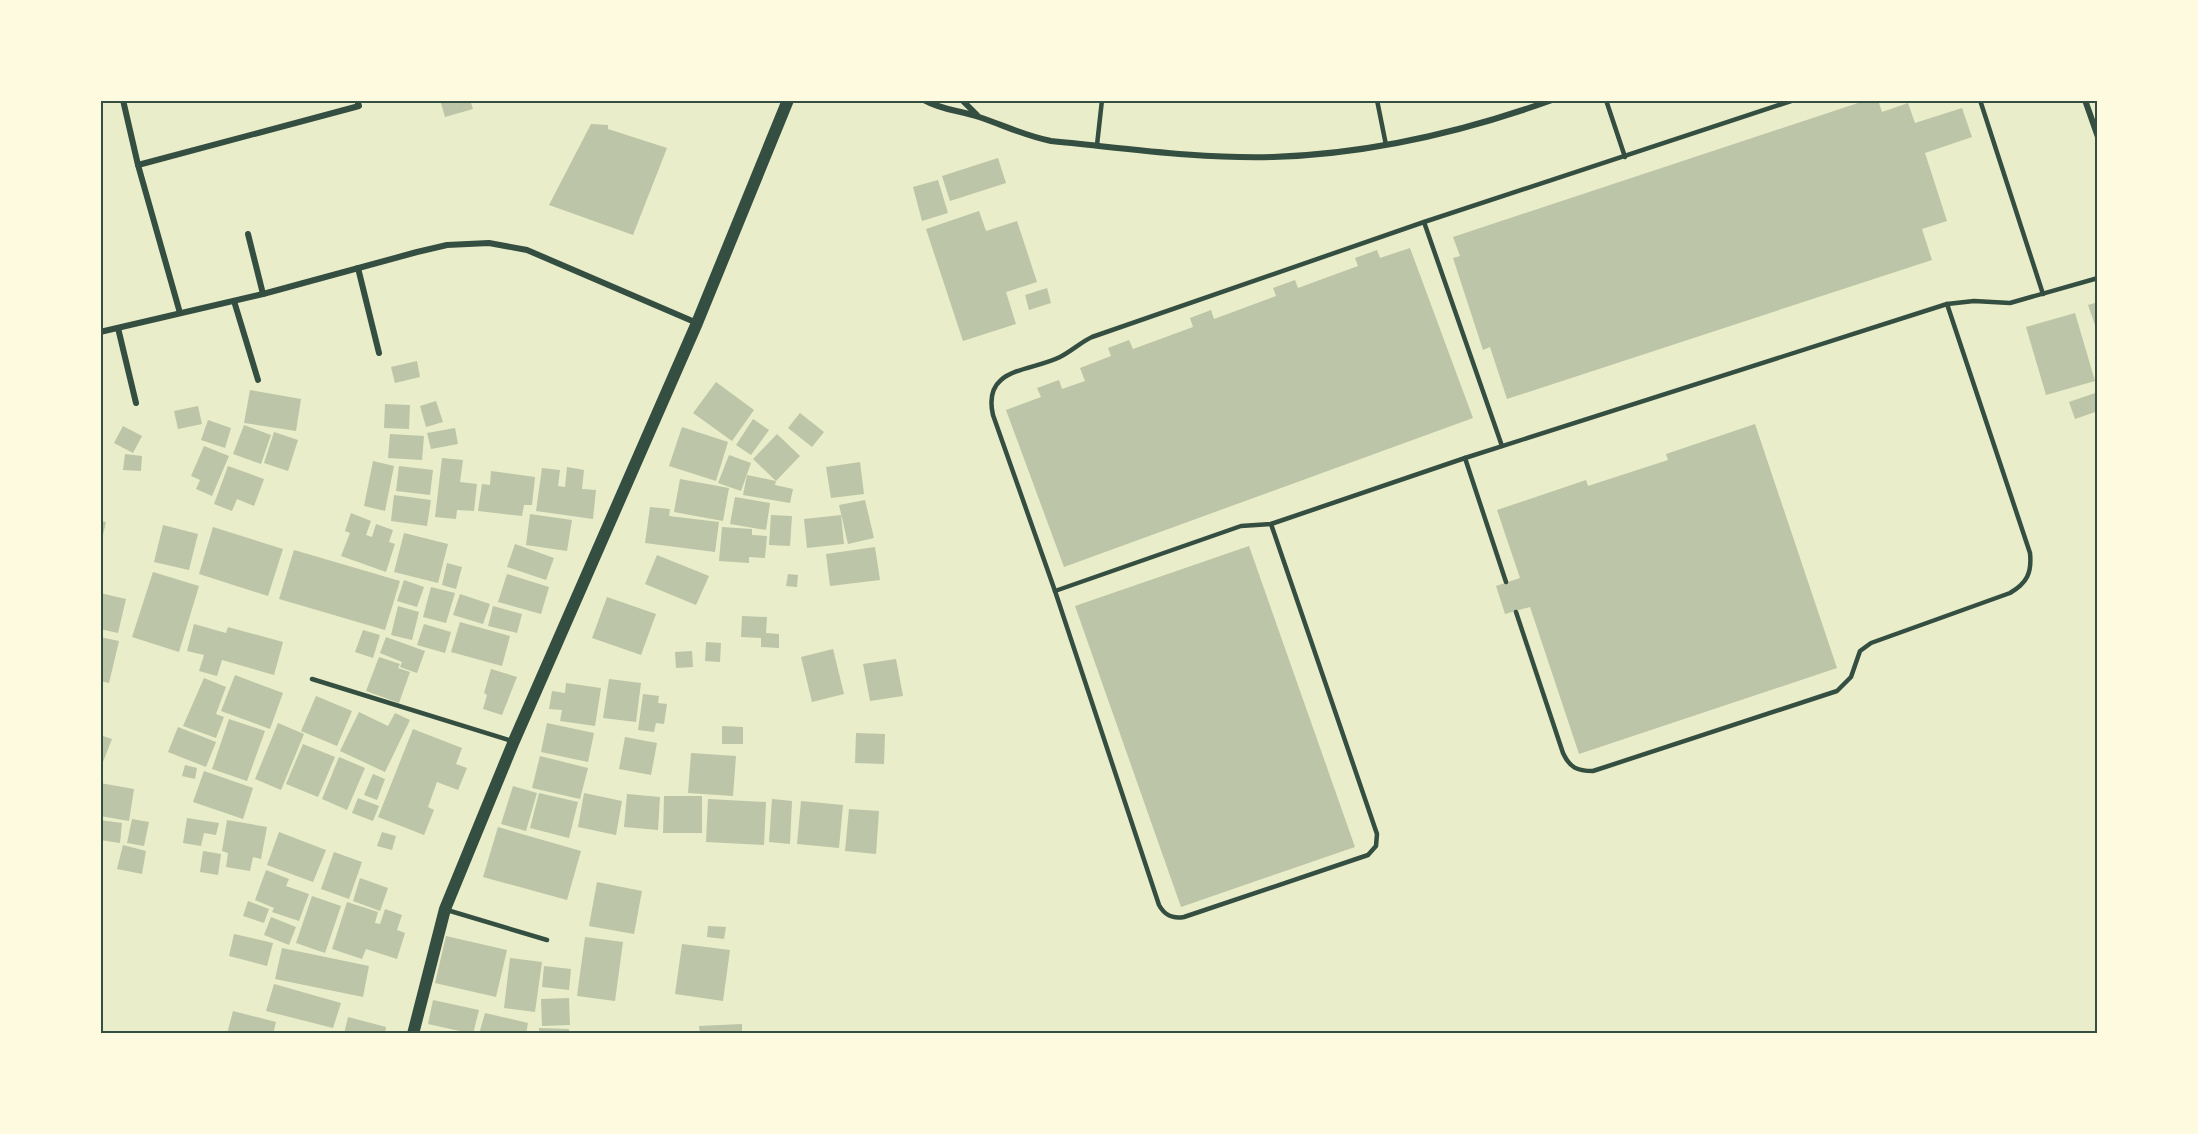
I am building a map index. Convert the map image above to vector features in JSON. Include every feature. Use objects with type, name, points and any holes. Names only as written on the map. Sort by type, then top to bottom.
[{"type":"main road","points":[[413,1034],[445,909],[514,741],[697,323],[788,100]]},
{"type":"street","points":[[123,100],[138,165],[180,313]]},
{"type":"street","points":[[138,165],[359,106],[357,100]]},
{"type":"street","points":[[924,100],[944,110],[977,116],[1024,135],[1051,141],[1221,157],[1271,157],[1331,153],[1386,145],[1452,132],[1552,100]]},
{"type":"street","points":[[962,100],[977,116]]},
{"type":"street","points":[[2085,100],[2097,137]]},
{"type":"street","points":[[248,234],[263,294]]},
{"type":"street","points":[[100,332],[263,294],[447,245],[489,243],[527,250],[697,323]]},
{"type":"street","points":[[358,268],[380,353]]},
{"type":"street","points":[[234,301],[258,380]]},
{"type":"street","points":[[118,328],[136,403]]},
{"type":"lane","points":[[1097,145],[1102,100]]},
{"type":"lane","points":[[1377,100],[1386,145]]},
{"type":"lane","points":[[1606,100],[1625,157]]},
{"type":"lane","points":[[1271,524],[1377,834],[1376,846],[1368,855],[1185,917],[1171,918],[1159,905],[1055,591],[993,415],[991,393],[1000,379],[1061,356],[1092,337],[1424,222],[1794,100]]},
{"type":"lane","points":[[1980,100],[2043,294]]},
{"type":"lane","points":[[1424,222],[1502,446]]},
{"type":"lane","points":[[1055,591],[1241,526],[1271,524],[1465,458],[1947,304],[1974,301],[2010,303],[2097,278]]},
{"type":"lane","points":[[1515,612],[1563,753],[1571,767],[1593,771],[1837,691],[1851,676],[1860,651],[1871,643],[2010,593],[2022,586],[2028,577],[2031,564],[2030,553],[1947,304]]},
{"type":"lane","points":[[1465,458],[1506,582]]},
{"type":"lane","points":[[312,679],[514,741]]},
{"type":"lane","points":[[445,909],[547,939]]},
{"type":"building","points":[[440,100],[470,100],[473,109],[445,117]]},
{"type":"building","points":[[1867,100],[1878,100],[1882,112],[1908,103],[1915,123],[1962,108],[1972,137],[1925,153],[1947,221],[1922,229],[1932,260],[1507,399],[1490,347],[1483,350],[1453,258],[1460,256],[1453,237]]},
{"type":"building","points":[[591,124],[608,125],[608,129],[667,148],[633,235],[549,205]]},
{"type":"building","points":[[998,158],[1006,183],[950,201],[942,176]]},
{"type":"building","points":[[938,180],[948,213],[922,221],[913,187]]},
{"type":"building","points":[[979,211],[986,231],[1017,221],[1037,282],[1006,292],[1016,324],[963,341],[926,229]]},
{"type":"building","points":[[1410,248],[1473,418],[1064,567],[1006,410],[1041,397],[1037,388],[1059,380],[1062,389],[1085,381],[1080,368],[1111,356],[1108,348],[1129,340],[1133,349],[1193,327],[1190,318],[1211,310],[1214,319],[1276,296],[1273,288],[1295,280],[1298,288],[1358,266],[1355,258],[1377,250],[1380,258]]},
{"type":"building","points":[[1047,288],[1051,303],[1029,310],[1025,295]]},
{"type":"building","points":[[2098,302],[2098,331],[2097,331],[2088,305]]},
{"type":"building","points":[[2075,313],[2095,381],[2046,395],[2026,327]]},
{"type":"building","points":[[417,361],[420,377],[395,383],[391,367]]},
{"type":"building","points":[[716,382],[754,410],[732,441],[693,413]]},
{"type":"building","points":[[250,390],[301,399],[296,431],[244,423]]},
{"type":"building","points":[[2098,392],[2098,411],[2075,419],[2069,402]]},
{"type":"building","points":[[436,401],[443,422],[426,427],[420,406]]},
{"type":"building","points":[[385,404],[410,405],[409,429],[384,428]]},
{"type":"building","points":[[198,406],[202,424],[178,429],[174,411]]},
{"type":"building","points":[[800,413],[824,432],[812,447],[788,428]]},
{"type":"building","points":[[753,419],[769,430],[751,455],[736,445]]},
{"type":"building","points":[[208,420],[231,428],[225,448],[201,440]]},
{"type":"building","points":[[1755,424],[1837,668],[1579,754],[1530,607],[1505,614],[1496,586],[1520,578],[1497,510],[1586,480],[1588,486],[1668,460],[1666,454]]},
{"type":"building","points":[[244,425],[271,435],[261,464],[233,454]]},
{"type":"building","points":[[123,426],[142,436],[133,453],[114,443]]},
{"type":"building","points":[[682,427],[728,442],[716,481],[669,466]]},
{"type":"building","points":[[455,428],[458,444],[431,449],[427,433]]},
{"type":"building","points":[[274,432],[298,440],[288,471],[264,463]]},
{"type":"building","points":[[390,434],[424,436],[422,460],[388,458]]},
{"type":"building","points":[[777,434],[800,456],[776,481],[753,459]]},
{"type":"building","points":[[204,446],[229,456],[212,496],[196,489],[200,480],[191,476]]},
{"type":"building","points":[[125,454],[142,456],[141,471],[123,470]]},
{"type":"building","points":[[729,455],[751,463],[741,491],[718,483]]},
{"type":"building","points":[[442,458],[463,460],[460,482],[477,484],[474,511],[457,510],[456,519],[435,517]]},
{"type":"building","points":[[373,461],[394,466],[385,511],[364,506]]},
{"type":"building","points":[[860,462],[864,494],[831,498],[826,467]]},
{"type":"building","points":[[228,466],[264,479],[254,506],[237,499],[232,511],[214,504]]},
{"type":"building","points":[[399,466],[433,470],[430,495],[396,491]]},
{"type":"building","points":[[567,467],[584,470],[582,489],[596,490],[593,519],[536,511],[542,468],[560,470],[558,486],[565,487]]},
{"type":"building","points":[[491,471],[535,477],[532,505],[524,505],[522,516],[478,511],[482,484],[490,485]]},
{"type":"building","points":[[747,475],[776,481],[775,485],[793,489],[790,503],[743,495]]},
{"type":"building","points":[[680,479],[729,488],[723,521],[674,512]]},
{"type":"building","points":[[394,495],[431,500],[427,526],[391,521]]},
{"type":"building","points":[[735,497],[770,503],[766,530],[730,524]]},
{"type":"building","points":[[865,500],[874,538],[848,544],[839,505]]},
{"type":"building","points":[[650,507],[670,509],[669,516],[719,522],[715,552],[645,543]]},
{"type":"building","points":[[351,513],[371,521],[366,535],[372,537],[376,524],[393,530],[389,542],[395,544],[386,572],[341,556],[350,533],[345,531]]},
{"type":"building","points":[[530,514],[572,520],[567,551],[526,545]]},
{"type":"building","points":[[771,515],[792,516],[790,546],[769,545]]},
{"type":"building","points":[[841,515],[844,544],[807,548],[804,519]]},
{"type":"building","points":[[100,521],[106,522],[101,543],[100,543]]},
{"type":"building","points":[[163,525],[198,534],[189,570],[154,562]]},
{"type":"building","points":[[213,527],[283,549],[268,596],[199,574]]},
{"type":"building","points":[[722,527],[752,529],[752,535],[767,536],[765,558],[749,557],[749,563],[719,561]]},
{"type":"building","points":[[404,533],[448,544],[438,583],[394,572]]},
{"type":"building","points":[[515,544],[554,558],[546,580],[507,567]]},
{"type":"building","points":[[1249,546],[1355,847],[1181,907],[1075,606]]},
{"type":"building","points":[[875,547],[880,580],[830,586],[826,554]]},
{"type":"building","points":[[294,550],[400,581],[385,630],[279,599]]},
{"type":"building","points":[[657,555],[709,576],[696,605],[645,584]]},
{"type":"building","points":[[447,563],[462,567],[456,589],[442,585]]},
{"type":"building","points":[[153,572],[199,586],[179,652],[132,637]]},
{"type":"building","points":[[507,574],[549,587],[541,614],[498,602]]},
{"type":"building","points":[[788,574],[798,575],[797,587],[786,586]]},
{"type":"building","points":[[404,580],[424,587],[417,607],[397,601]]},
{"type":"building","points":[[431,587],[455,593],[446,623],[423,617]]},
{"type":"building","points":[[100,593],[126,599],[118,633],[100,629]]},
{"type":"building","points":[[460,594],[490,604],[483,624],[453,615]]},
{"type":"building","points":[[607,597],[656,614],[641,655],[592,638]]},
{"type":"building","points":[[398,606],[419,612],[412,640],[391,635]]},
{"type":"building","points":[[493,606],[522,614],[517,633],[488,626]]},
{"type":"building","points":[[742,616],[767,617],[766,633],[779,634],[779,648],[761,647],[761,638],[741,637]]},
{"type":"building","points":[[460,622],[510,636],[502,666],[451,652]]},
{"type":"building","points":[[194,624],[226,633],[228,627],[283,642],[274,675],[222,660],[217,676],[199,671],[204,655],[187,651]]},
{"type":"building","points":[[424,624],[451,632],[445,653],[417,645]]},
{"type":"building","points":[[363,630],[380,635],[373,658],[355,652]]},
{"type":"building","points":[[100,637],[119,641],[109,683],[100,681]]},
{"type":"building","points":[[386,637],[425,651],[417,673],[400,667],[402,662],[380,653]]},
{"type":"building","points":[[706,642],[721,643],[720,662],[705,661]]},
{"type":"building","points":[[833,649],[844,694],[812,702],[801,657]]},
{"type":"building","points":[[692,651],[693,667],[676,668],[675,652]]},
{"type":"building","points":[[379,657],[400,664],[398,668],[410,672],[399,703],[366,691]]},
{"type":"building","points":[[896,659],[903,696],[870,701],[863,664]]},
{"type":"building","points":[[491,669],[517,677],[502,715],[483,709],[487,695],[484,693]]},
{"type":"building","points":[[235,675],[283,693],[270,729],[221,711]]},
{"type":"building","points":[[204,678],[226,687],[216,714],[224,717],[216,738],[183,726]]},
{"type":"building","points":[[609,679],[641,683],[636,722],[603,718]]},
{"type":"building","points":[[566,683],[601,688],[595,726],[560,721],[562,710],[549,709],[552,691],[565,693]]},
{"type":"building","points":[[643,694],[659,696],[658,703],[667,704],[664,724],[656,723],[654,732],[638,730]]},
{"type":"building","points":[[316,696],[352,711],[337,746],[301,731]]},
{"type":"building","points":[[359,712],[388,726],[395,713],[410,720],[385,772],[340,751]]},
{"type":"building","points":[[229,719],[265,731],[247,781],[212,769]]},
{"type":"building","points":[[278,723],[304,734],[281,790],[255,779]]},
{"type":"building","points":[[547,723],[594,733],[588,762],[541,752]]},
{"type":"building","points":[[722,726],[743,727],[743,744],[722,744]]},
{"type":"building","points":[[178,727],[216,742],[206,767],[168,752]]},
{"type":"building","points":[[413,729],[462,748],[456,764],[467,768],[458,790],[437,782],[428,807],[434,810],[424,835],[378,817]]},
{"type":"building","points":[[856,733],[885,734],[884,764],[855,763]]},
{"type":"building","points":[[100,735],[112,739],[101,767],[100,767]]},
{"type":"building","points":[[625,737],[657,743],[651,775],[619,769]]},
{"type":"building","points":[[303,744],[335,757],[318,797],[286,784]]},
{"type":"building","points":[[691,753],[736,756],[733,796],[688,793]]},
{"type":"building","points":[[540,756],[588,768],[580,799],[532,788]]},
{"type":"building","points":[[339,757],[365,768],[347,810],[322,799]]},
{"type":"building","points":[[185,765],[197,768],[195,779],[182,776]]},
{"type":"building","points":[[204,771],[253,788],[243,819],[193,802]]},
{"type":"building","points":[[373,774],[385,779],[377,800],[364,795]]},
{"type":"building","points":[[100,783],[134,789],[129,821],[100,816]]},
{"type":"building","points":[[513,786],[537,793],[526,831],[501,824]]},
{"type":"building","points":[[539,793],[578,802],[569,838],[530,828]]},
{"type":"building","points":[[584,793],[622,801],[616,835],[578,827]]},
{"type":"building","points":[[627,794],[660,797],[658,830],[624,827]]},
{"type":"building","points":[[664,796],[702,796],[702,833],[663,833]]},
{"type":"building","points":[[358,798],[379,806],[373,821],[352,813]]},
{"type":"building","points":[[708,799],[766,802],[764,845],[706,842]]},
{"type":"building","points":[[772,799],[792,801],[790,844],[769,842]]},
{"type":"building","points":[[801,801],[843,805],[839,848],[797,844]]},
{"type":"building","points":[[849,809],[879,811],[876,854],[845,851]]},
{"type":"building","points":[[187,818],[219,823],[216,835],[204,833],[201,846],[183,843]]},
{"type":"building","points":[[132,819],[149,822],[144,846],[127,843]]},
{"type":"building","points":[[100,820],[122,823],[120,843],[100,840]]},
{"type":"building","points":[[227,820],[267,827],[261,859],[253,857],[250,871],[226,867],[228,853],[222,851]]},
{"type":"building","points":[[498,827],[581,851],[567,900],[483,877]]},
{"type":"building","points":[[279,832],[326,850],[313,882],[267,865]]},
{"type":"building","points":[[382,832],[396,836],[392,850],[377,846]]},
{"type":"building","points":[[123,845],[146,851],[142,874],[117,869]]},
{"type":"building","points":[[203,851],[221,854],[218,875],[200,872]]},
{"type":"building","points":[[334,852],[362,862],[349,899],[321,889]]},
{"type":"building","points":[[266,870],[289,879],[286,886],[309,894],[299,921],[272,912],[274,908],[255,900]]},
{"type":"building","points":[[360,878],[388,888],[380,911],[353,901]]},
{"type":"building","points":[[597,882],[642,891],[634,934],[589,926]]},
{"type":"building","points":[[312,896],[341,906],[325,953],[296,943]]},
{"type":"building","points":[[248,901],[269,909],[264,923],[243,916]]},
{"type":"building","points":[[347,902],[378,912],[375,923],[380,924],[385,909],[402,915],[397,930],[405,933],[397,959],[366,949],[362,959],[332,949]]},
{"type":"building","points":[[271,917],[296,927],[289,945],[264,935]]},
{"type":"building","points":[[708,926],[726,927],[724,939],[707,937]]},
{"type":"building","points":[[234,934],[273,943],[267,966],[229,956]]},
{"type":"building","points":[[446,936],[507,950],[496,997],[435,983]]},
{"type":"building","points":[[585,937],[623,942],[615,1001],[577,996]]},
{"type":"building","points":[[682,944],[730,950],[723,1001],[675,994]]},
{"type":"building","points":[[282,948],[369,966],[363,997],[275,979]]},
{"type":"building","points":[[510,958],[542,962],[535,1012],[504,1008]]},
{"type":"building","points":[[544,966],[571,969],[569,990],[542,987]]},
{"type":"building","points":[[274,984],[341,1003],[333,1028],[266,1011]]},
{"type":"building","points":[[569,998],[570,1025],[542,1026],[541,999]]},
{"type":"building","points":[[433,1000],[479,1010],[473,1034],[428,1024]]},
{"type":"building","points":[[233,1011],[276,1022],[273,1034],[227,1034]]},
{"type":"building","points":[[485,1013],[528,1023],[526,1034],[479,1034]]},
{"type":"building","points":[[348,1017],[386,1027],[385,1034],[344,1034]]},
{"type":"building","points":[[742,1024],[742,1034],[700,1034],[699,1026]]},
{"type":"building","points":[[539,1028],[569,1029],[569,1034],[539,1034]]}]
